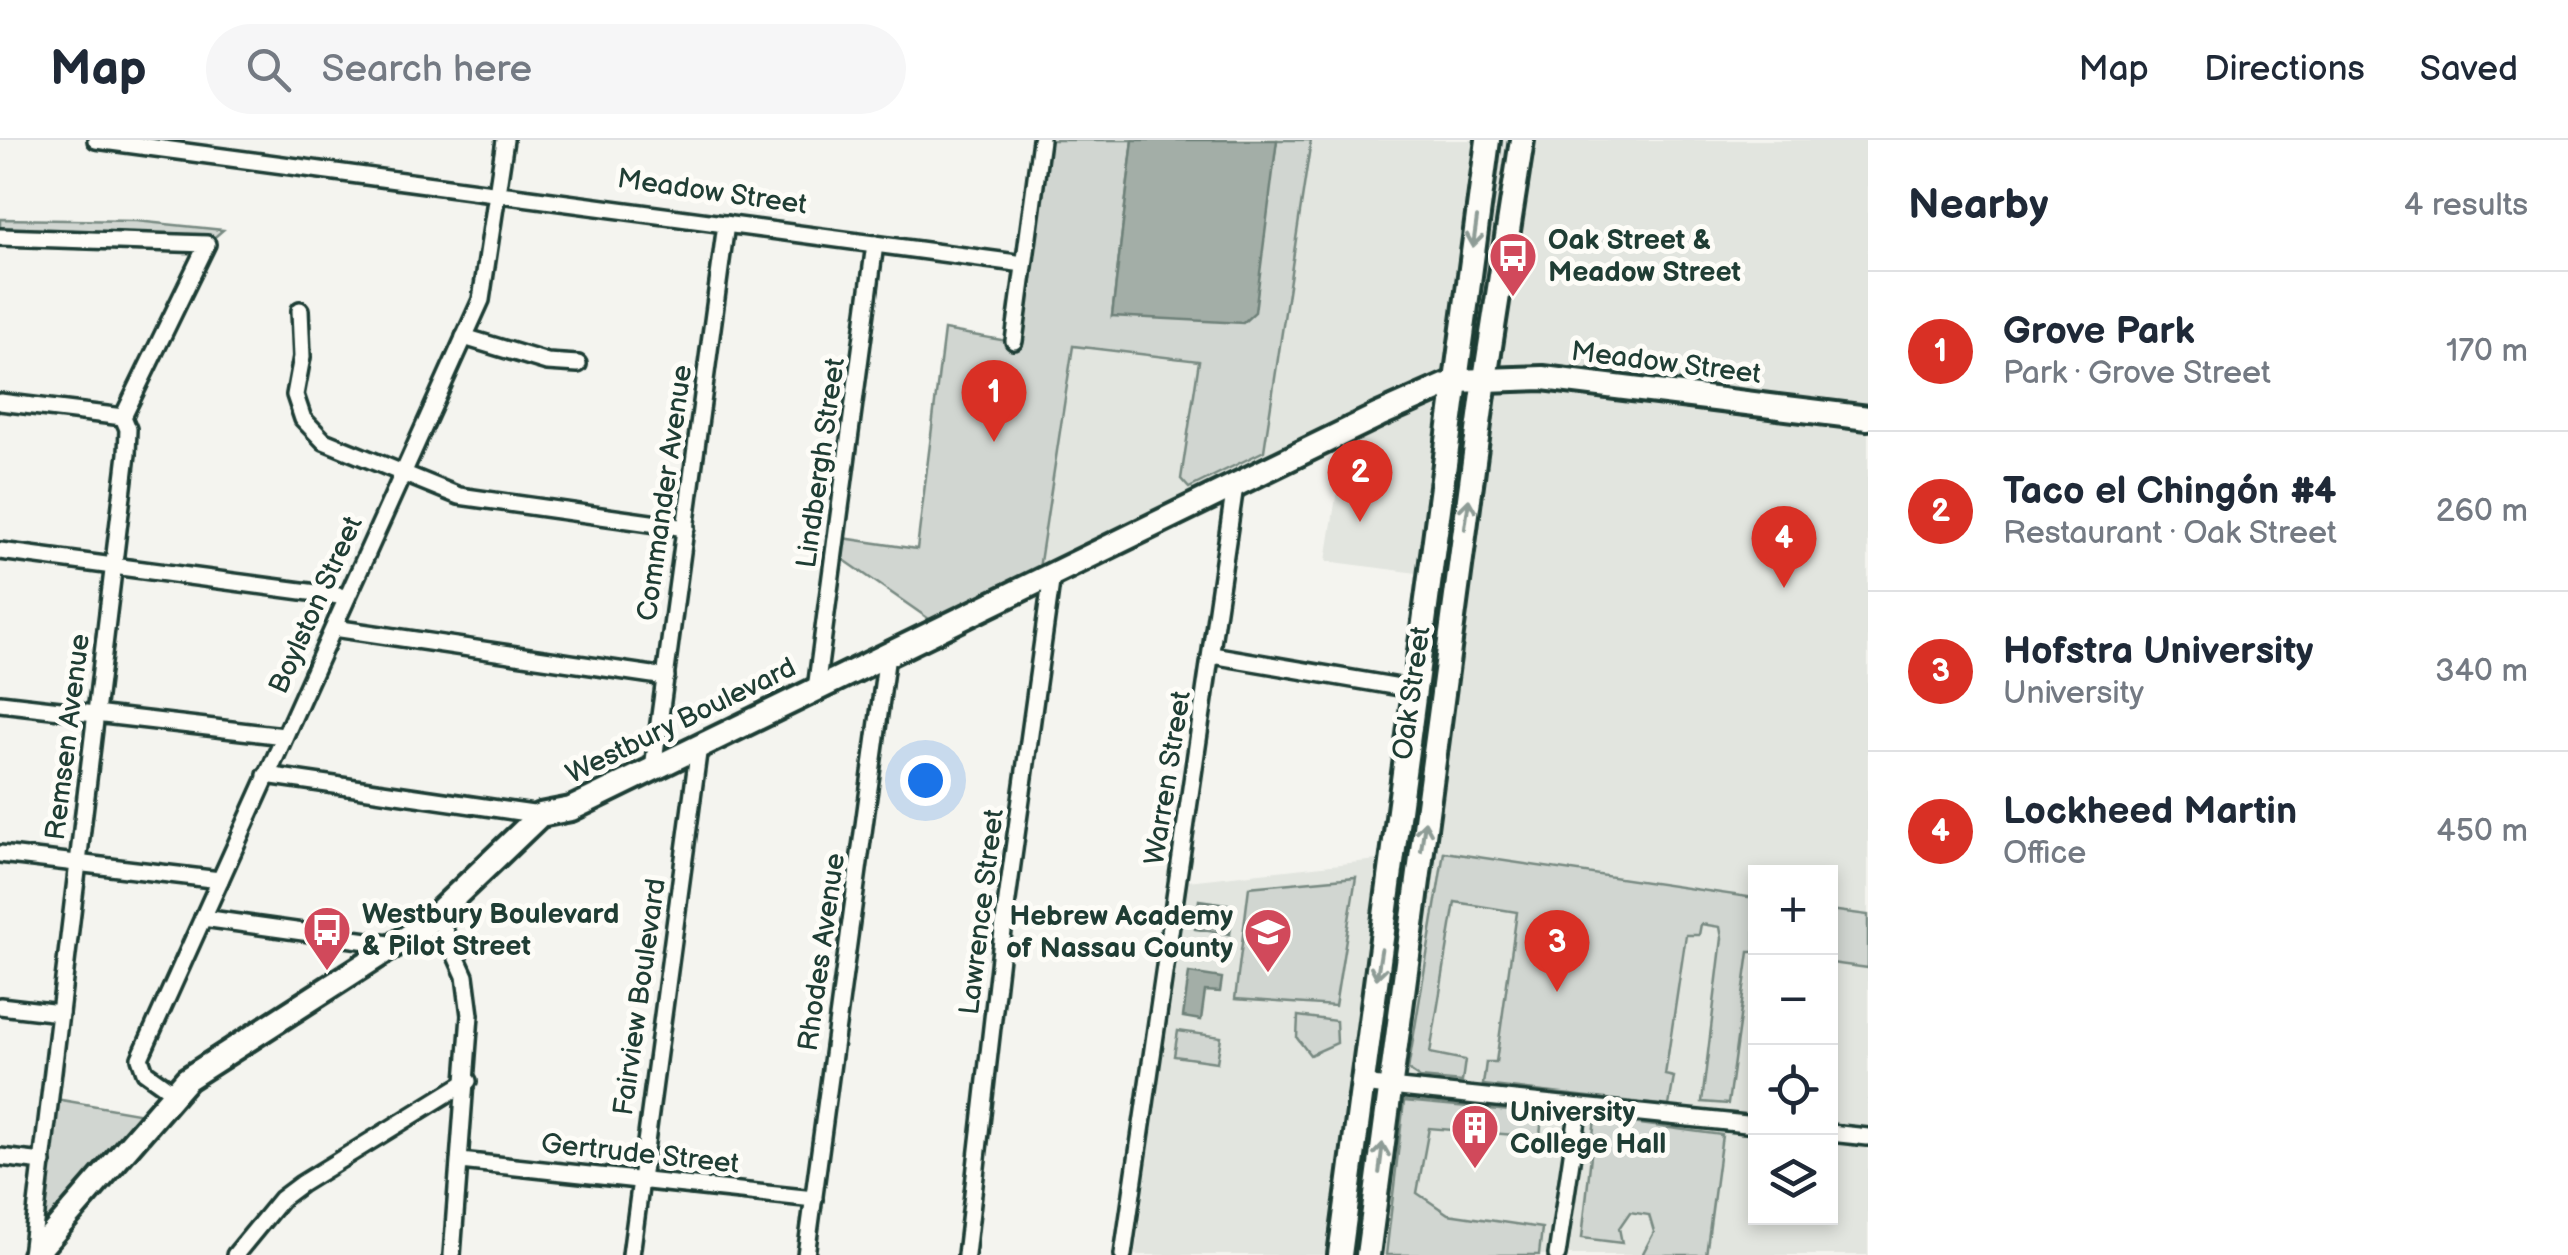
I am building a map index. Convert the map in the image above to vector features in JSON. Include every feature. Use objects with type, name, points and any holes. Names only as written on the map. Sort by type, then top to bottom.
[{"type":"street","name":"Meadow Street","points":[[96,140],[1024,264]]},
{"type":"street","name":"Boylston Street","points":[[173,1092],[150,1076],[140,1058],[486,284],[505,140]]},
{"type":"street","points":[[1014,340],[1041,140]]},
{"type":"street","name":"Oak Street","points":[[1340,1255],[1488,140]]},
{"type":"street","name":"Oak Street","points":[[1368,1255],[1485,379],[1522,140]]},
{"type":"street","name":"Commander Avenue","points":[[653,768],[726,224]]},
{"type":"street","name":"Remsen Avenue","points":[[0,237],[207,244],[123,417],[128,428],[126,454],[32,1255]]},
{"type":"street","name":"Lindbergh Street","points":[[816,689],[875,244]]},
{"type":"street","points":[[300,310],[302,357],[296,395],[303,419],[324,441],[459,496],[686,528]]},
{"type":"street","points":[[464,337],[548,362],[578,364]]},
{"type":"street","name":"Meadow Street","points":[[1456,382],[1543,378],[1868,418]]},
{"type":"street","name":"Westbury Boulevard","points":[[32,1255],[173,1092],[396,945],[437,914],[540,815],[571,809],[1456,382]]},
{"type":"street","points":[[0,402],[123,417]]},
{"type":"street","points":[[1406,403],[1440,413],[1450,432]]},
{"type":"street","name":"Warren Street","points":[[1123,1255],[1235,486]]},
{"type":"street","points":[[0,551],[347,597]]},
{"type":"street","name":"Lawrence Street","points":[[966,1255],[1004,922],[1052,575]]},
{"type":"street","points":[[334,628],[666,677]]},
{"type":"street","points":[[1212,654],[1417,690]]},
{"type":"street","name":"Rhodes Avenue","points":[[806,1255],[887,655]]},
{"type":"street","points":[[0,703],[284,736]]},
{"type":"street","name":"Fairview Boulevard","points":[[630,1255],[699,746]]},
{"type":"street","points":[[266,775],[540,815]]},
{"type":"street","points":[[0,854],[220,880]]},
{"type":"street","points":[[437,914],[465,976],[468,1081],[452,1255]]},
{"type":"street","points":[[203,918],[396,945]]},
{"type":"street","points":[[0,1006],[60,1013]]},
{"type":"street","points":[[235,1255],[281,1199],[301,1184],[468,1081]]},
{"type":"street","points":[[1361,1084],[1748,1124]]},
{"type":"street","points":[[1558,1255],[1579,1107]]},
{"type":"street","points":[[1838,1134],[1868,1137]]},
{"type":"street","points":[[0,1157],[43,1162]]},
{"type":"street","name":"Gertrude Street","points":[[460,1161],[814,1199]]},
{"type":"shaded area","points":[[1041,140],[1133,140],[1112,316],[1269,186],[1277,140],[1311,140],[1264,451],[1189,488],[1181,479],[1199,361],[1073,346],[1037,582],[942,628],[834,553],[836,537],[917,549],[944,330],[1013,342]]},
{"type":"shaded area","points":[[1133,140],[1277,140],[1255,312],[1243,323],[1112,316]]},
{"type":"shaded area","points":[[1311,140],[1868,140],[1868,1255],[1135,1255],[1187,881],[1377,860],[1418,849],[1494,306],[1470,302],[1432,575],[1326,561],[1346,433],[1037,582],[1073,346],[1276,369]]},
{"type":"shaded area","points":[[0,219],[136,221],[223,230],[209,242],[0,237]]},
{"type":"shaded area","points":[[1444,852],[1748,897],[1748,959],[1728,1104],[1702,1102],[1722,938],[1720,927],[1701,924],[1699,935],[1686,935],[1665,1075],[1674,1077],[1669,1106],[1483,1085],[1486,1062],[1496,1062],[1517,912],[1455,902],[1430,1053],[1465,1060],[1462,1082],[1420,1078],[1408,1070]]},
{"type":"shaded area","points":[[1356,877],[1335,1006],[1235,999],[1249,887]]},
{"type":"shaded area","points":[[1199,900],[1234,905],[1230,934],[1195,929]]},
{"type":"shaded area","points":[[1838,911],[1868,915],[1868,968],[1838,964]]},
{"type":"shaded area","points":[[1189,973],[1222,978],[1220,992],[1205,991],[1201,1020],[1183,1017]]},
{"type":"shaded area","points":[[1298,1016],[1336,1021],[1337,1043],[1310,1055],[1297,1038]]},
{"type":"shaded area","points":[[1178,1031],[1221,1037],[1217,1062],[1174,1056]]},
{"type":"shaded area","points":[[50,1098],[155,1116],[34,1255]]},
{"type":"shaded area","points":[[1404,1101],[1542,1114],[1540,1137],[1429,1128],[1417,1193],[1448,1214],[1542,1228],[1539,1255],[1386,1255]]},
{"type":"shaded area","points":[[1595,1118],[1722,1135],[1706,1255],[1642,1255],[1654,1232],[1649,1215],[1630,1212],[1619,1228],[1622,1243],[1582,1238]]},
{"type":"place","name":"Oak Street & Meadow Street","points":[[1513,298]]},
{"type":"place","name":"Grove Park","points":[[994,442]]},
{"type":"place","name":"Taco el Chingón #4","points":[[1360,522]]},
{"type":"place","name":"Lockheed Martin","points":[[1784,588]]},
{"type":"place","name":"Westbury Boulevard & Pilot Street","points":[[327,972]]},
{"type":"place","name":"Hebrew Academy of Nassau County","points":[[1268,974]]},
{"type":"place","name":"Hofstra University","points":[[1557,992]]},
{"type":"place","name":"University College Hall","points":[[1475,1170]]}]
